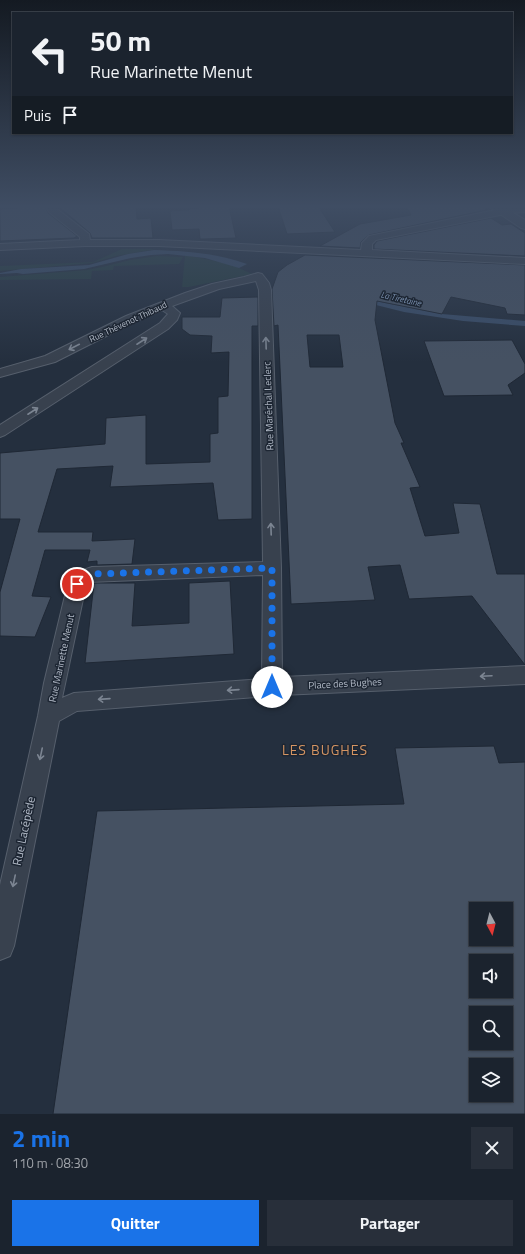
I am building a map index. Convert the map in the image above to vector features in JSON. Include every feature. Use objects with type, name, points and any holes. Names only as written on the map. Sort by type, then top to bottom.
[{"type":"street","points":[[241,258],[258,261],[299,258]]},
{"type":"street","points":[[465,258],[525,261]]},
{"type":"street","name":"Rue Thévenot Thibaud","points":[[0,373],[50,359],[130,319],[161,306],[216,286],[247,280],[258,261]]},
{"type":"street","name":"Rue Maréchal Leclerc","points":[[258,261],[265,290],[272,568],[272,687]]},
{"type":"street","points":[[0,432],[164,326],[173,318],[174,313],[161,306]]},
{"type":"street","name":"Rue Marinette Menut","points":[[49,716],[54,683],[75,591],[77,584],[82,577],[92,574],[272,568]]},
{"type":"street","name":"Place des Bughes","points":[[49,716],[74,702],[272,687],[525,675]]},
{"type":"street","name":"Rue Lacépède","points":[[0,946],[49,716]]},
{"type":"green space","points":[[102,258],[109,258],[92,263],[0,271],[0,266],[93,262]]},
{"type":"green space","points":[[144,258],[182,258],[179,264],[114,266],[113,270],[92,271],[91,279],[0,280],[0,277],[87,270]]},
{"type":"green space","points":[[185,258],[200,258],[230,264],[252,274],[189,287],[182,287]]},
{"type":"water","points":[[114,258],[131,258],[84,269],[23,274],[0,274],[21,269],[89,265]]},
{"type":"water","points":[[205,258],[228,258],[247,264],[239,268]]},
{"type":"water","points":[[277,276],[376,301],[442,314],[525,321],[525,326],[463,321],[404,312],[276,280]]},
{"type":"building","points":[[300,258],[371,258],[525,265],[525,315],[507,314],[505,308],[451,297],[442,314],[377,301],[375,320],[395,423],[404,443],[401,443],[420,487],[410,488],[425,536],[459,533],[453,503],[480,504],[497,574],[525,574],[525,665],[472,596],[409,599],[400,565],[368,567],[375,600],[291,604],[278,325],[274,326],[272,289],[278,272]],"holes":[[[307,335],[339,335],[343,367],[310,367]]]},
{"type":"building","points":[[258,297],[258,326],[252,326],[252,519],[218,520],[213,483],[110,487],[113,466],[57,469],[38,532],[93,532],[92,541],[135,539],[132,564],[97,565],[97,561],[87,562],[90,550],[45,550],[32,596],[51,597],[35,637],[0,636],[0,592],[20,519],[0,519],[0,453],[105,444],[106,418],[146,415],[146,464],[210,462],[210,434],[218,433],[218,397],[228,396],[229,352],[211,353],[212,336],[190,335],[182,329],[182,317],[220,317],[222,298]]},
{"type":"building","points":[[512,340],[525,364],[525,373],[508,385],[513,395],[444,396],[424,341]]},
{"type":"building","points":[[230,581],[234,654],[85,663],[94,583],[135,583],[132,626],[189,623],[189,583]]},
{"type":"building","points":[[494,746],[499,763],[525,762],[525,1114],[53,1114],[97,811],[404,804],[395,748]]},
{"type":"district","name":"LES BUGHES","points":[[325,750]]},
{"type":"route","points":[[77,584],[82,577],[92,574],[272,568],[272,687]]},
{"type":"water label","name":"La Tiretaine","points":[[401,299]]}]
